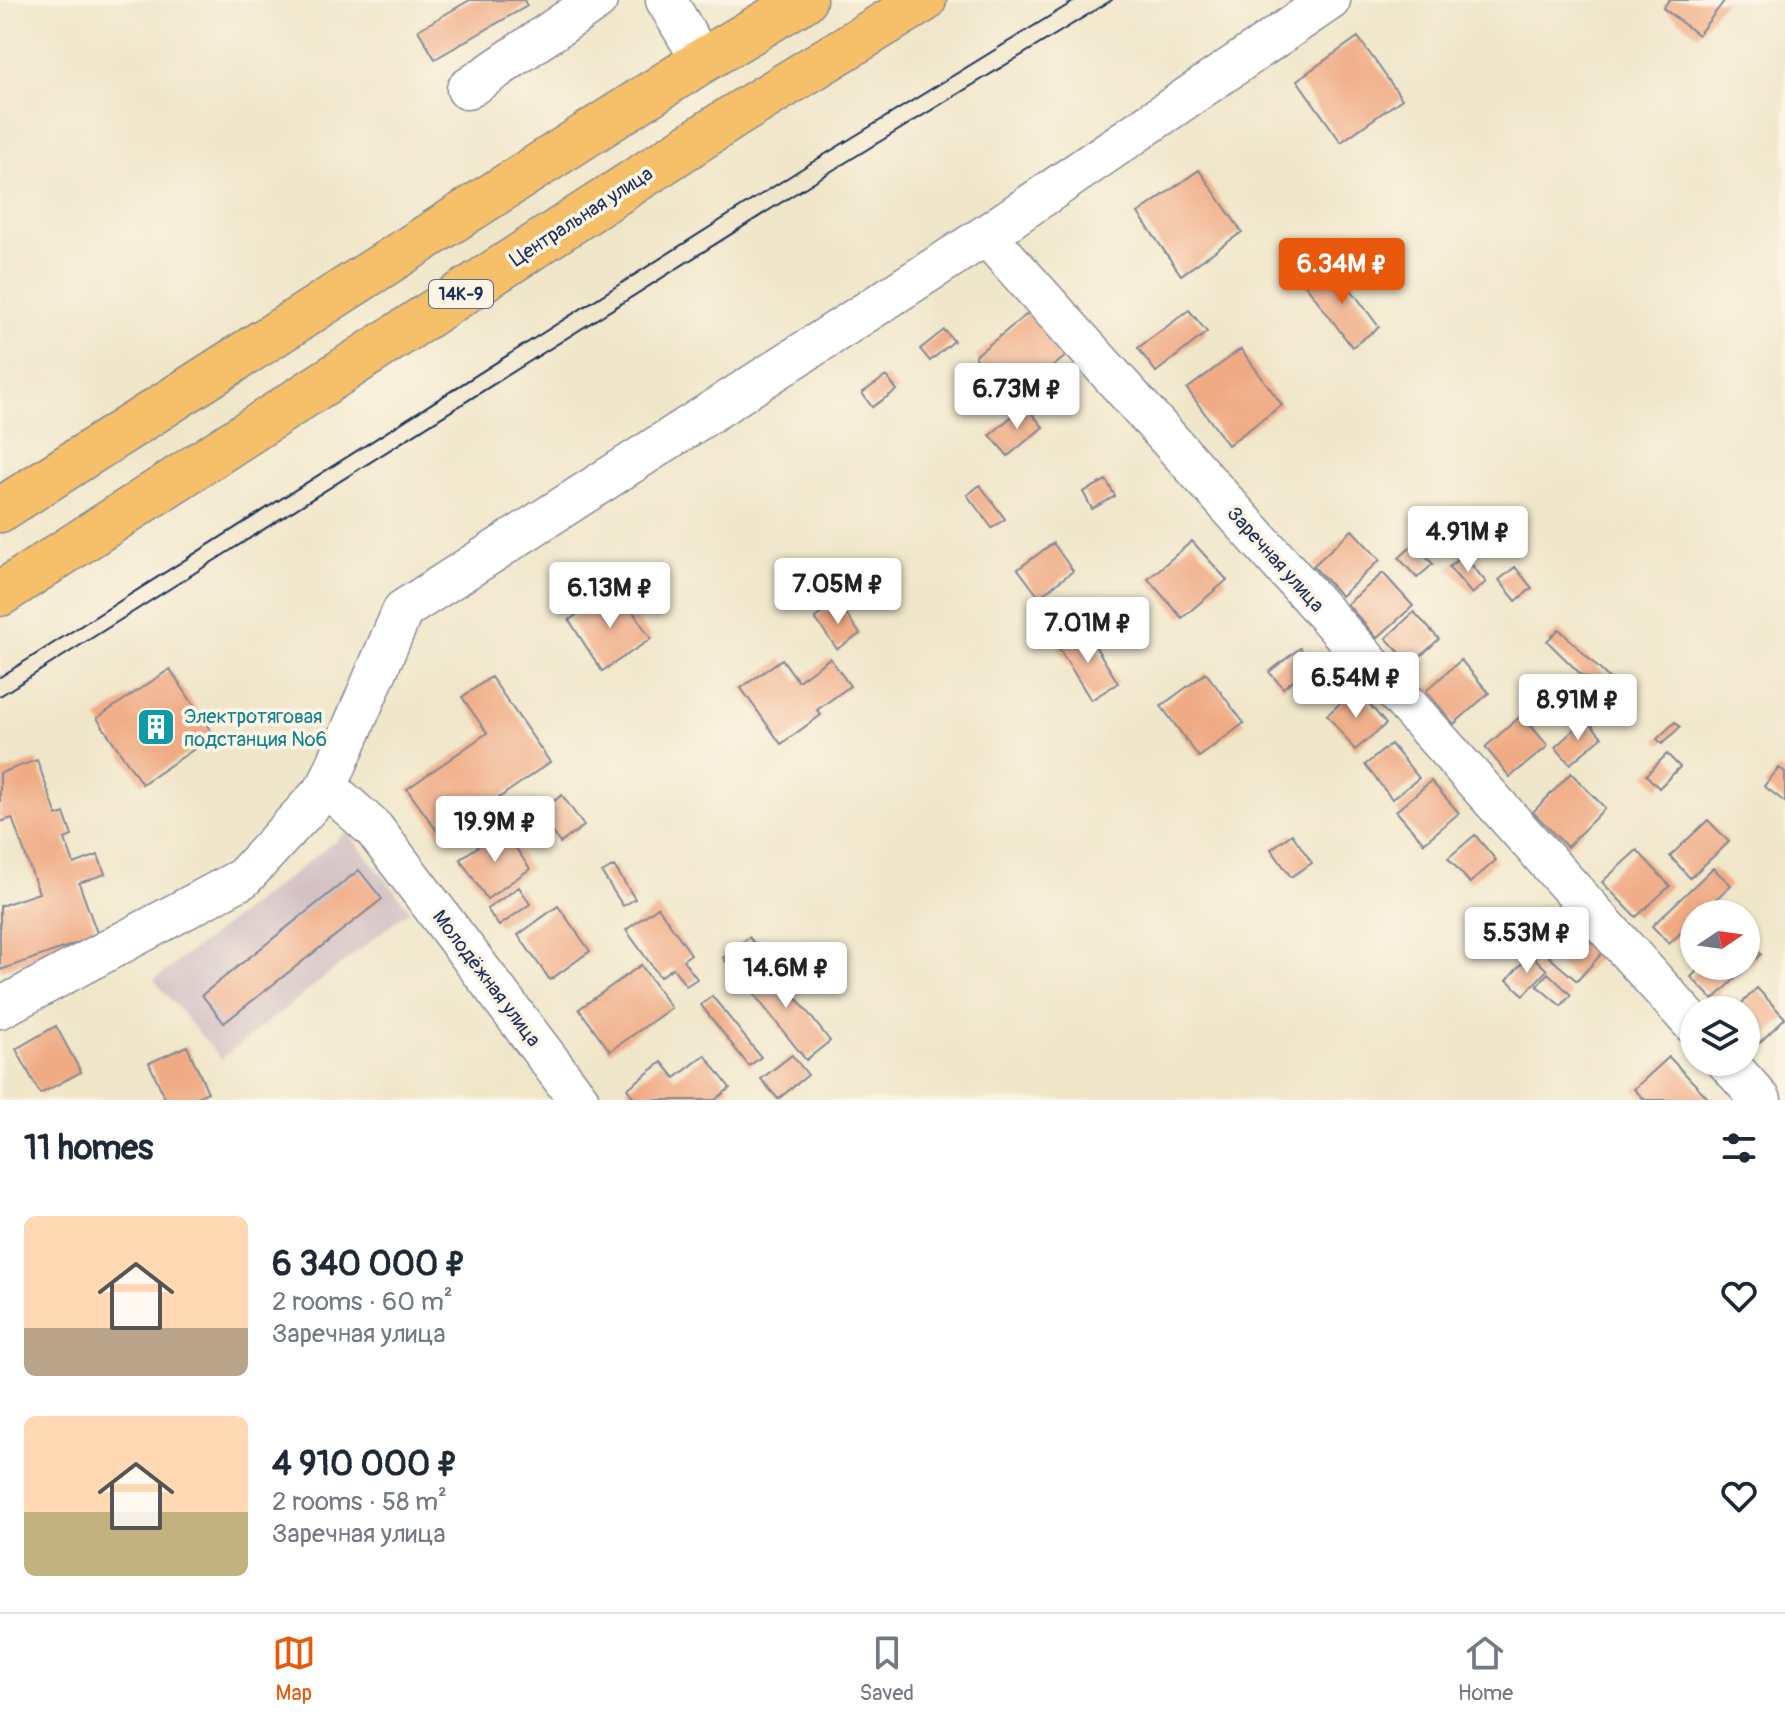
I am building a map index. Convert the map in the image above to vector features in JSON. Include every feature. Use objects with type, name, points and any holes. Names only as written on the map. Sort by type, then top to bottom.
[{"type":"main road","points":[[0,510],[702,61],[804,0]]},
{"type":"main road","name":"Центральная улица","points":[[0,594],[733,117],[924,0]]},
{"type":"main road","points":[[702,61],[733,117]]},
{"type":"street","points":[[467,89],[597,0]]},
{"type":"street","points":[[666,0],[702,61]]},
{"type":"street","points":[[0,1008],[243,878],[327,787],[403,610],[986,235],[1330,0]]},
{"type":"street","name":"Заречная улица","points":[[986,235],[1680,1009]]},
{"type":"street","name":"Молодёжная улица","points":[[327,787],[374,829],[579,1100]]},
{"type":"street","points":[[1740,1076],[1761,1100]]},
{"type":"shaded area","points":[[347,832],[410,910],[221,1059],[154,980]]},
{"type":"building","points":[[470,0],[524,0],[527,6],[435,59],[418,30]]},
{"type":"building","points":[[1669,0],[1725,0],[1698,35],[1663,8]]},
{"type":"building","points":[[1358,37],[1402,99],[1341,142],[1297,80]]},
{"type":"building","points":[[1199,170],[1242,232],[1181,275],[1138,213]]},
{"type":"building","points":[[1332,264],[1379,327],[1352,347],[1305,284]]},
{"type":"building","points":[[1189,310],[1207,332],[1156,372],[1138,348]]},
{"type":"building","points":[[1031,311],[1066,356],[1010,400],[975,356]]},
{"type":"building","points":[[944,330],[954,341],[930,361],[920,349]]},
{"type":"building","points":[[1241,349],[1282,405],[1228,445],[1187,389]]},
{"type":"building","points":[[886,376],[897,390],[872,407],[862,393]]},
{"type":"building","points":[[1025,405],[1043,427],[1008,456],[990,435]]},
{"type":"building","points":[[1106,480],[1115,496],[1092,509],[1083,492]]},
{"type":"building","points":[[980,485],[1005,519],[992,528],[967,495]]},
{"type":"building","points":[[1352,530],[1380,560],[1341,596],[1313,566]]},
{"type":"building","points":[[1192,541],[1227,580],[1182,618],[1148,579]]},
{"type":"building","points":[[1053,543],[1073,571],[1039,597],[1018,569]]},
{"type":"building","points":[[1414,544],[1433,564],[1417,578],[1399,558]]},
{"type":"building","points":[[1463,555],[1486,582],[1472,594],[1449,567]]},
{"type":"building","points":[[1515,567],[1532,588],[1516,601],[1499,580]]},
{"type":"building","points":[[878,570],[890,587],[874,598],[863,580]]},
{"type":"building","points":[[1383,573],[1413,606],[1377,638],[1347,604]]},
{"type":"building","points":[[617,588],[651,639],[602,671],[569,620]]},
{"type":"building","points":[[838,602],[860,634],[837,649],[815,618]]},
{"type":"building","points":[[1414,612],[1439,639],[1411,665],[1386,638]]},
{"type":"building","points":[[1559,629],[1626,695],[1614,707],[1547,641]]},
{"type":"building","points":[[1086,631],[1118,683],[1091,700],[1058,647]]},
{"type":"building","points":[[1300,648],[1314,664],[1283,688],[1269,672]]},
{"type":"building","points":[[830,658],[850,686],[817,710],[821,715],[781,744],[741,688],[782,659],[798,681]]},
{"type":"building","points":[[1461,660],[1489,693],[1454,724],[1426,691]]},
{"type":"building","name":"Электротяговая подстанция №6","points":[[170,669],[214,736],[142,784],[97,718]]},
{"type":"building","points":[[1206,673],[1244,723],[1199,757],[1161,706]]},
{"type":"building","points":[[491,677],[550,762],[442,838],[407,789],[487,733],[462,697]]},
{"type":"building","points":[[1357,689],[1386,724],[1355,750],[1327,715]]},
{"type":"building","points":[[1522,715],[1548,746],[1510,777],[1485,747]]},
{"type":"building","points":[[1586,719],[1602,737],[1570,764],[1555,747]]},
{"type":"building","points":[[1675,722],[1680,727],[1662,744],[1657,739]]},
{"type":"building","points":[[1391,744],[1419,778],[1392,799],[1365,765]]},
{"type":"building","points":[[1667,754],[1680,767],[1659,788],[1646,775]]},
{"type":"building","points":[[37,760],[57,816],[64,813],[72,836],[65,839],[74,864],[98,855],[105,874],[79,883],[98,936],[0,970],[0,906],[39,893],[12,818],[0,822],[0,773]]},
{"type":"building","points":[[1779,768],[1785,772],[1785,802],[1764,786]]},
{"type":"building","points":[[1571,773],[1605,808],[1567,847],[1533,812]]},
{"type":"building","points":[[1431,781],[1459,813],[1424,843],[1396,811]]},
{"type":"building","points":[[562,795],[584,826],[560,843],[538,813]]},
{"type":"building","points":[[1708,820],[1729,842],[1690,878],[1670,856]]},
{"type":"building","points":[[503,829],[530,869],[487,899],[460,859]]},
{"type":"building","points":[[1292,834],[1312,863],[1291,877],[1271,849]]},
{"type":"building","points":[[1475,835],[1496,860],[1470,883],[1448,858]]},
{"type":"building","points":[[1637,850],[1670,886],[1636,917],[1602,882]]},
{"type":"building","points":[[614,866],[635,899],[623,906],[602,873]]},
{"type":"building","points":[[1713,868],[1731,885],[1715,900],[1680,900],[1680,933],[1669,944],[1652,926]]},
{"type":"building","points":[[359,870],[382,899],[224,1023],[202,995]]},
{"type":"building","points":[[519,887],[530,904],[499,926],[487,909]]},
{"type":"building","points":[[558,906],[590,951],[550,980],[518,935]]},
{"type":"building","points":[[658,907],[691,954],[683,960],[697,979],[686,986],[673,968],[660,977],[626,930]]},
{"type":"building","points":[[1575,928],[1603,952],[1577,981],[1549,957]]},
{"type":"building","points":[[749,937],[765,956],[738,977],[723,958]]},
{"type":"building","points":[[1530,954],[1547,970],[1524,995],[1507,980]]},
{"type":"building","points":[[767,960],[830,1041],[806,1060],[742,979]]},
{"type":"building","points":[[641,965],[671,1008],[610,1051],[579,1009]]},
{"type":"building","points":[[1548,973],[1571,995],[1561,1006],[1537,986]]},
{"type":"building","points":[[1694,980],[1734,980],[1717,996],[1709,996]]},
{"type":"building","points":[[1757,988],[1785,1018],[1760,1042],[1760,996],[1749,996]]},
{"type":"building","points":[[712,996],[761,1057],[749,1066],[701,1005]]},
{"type":"building","points":[[56,1026],[81,1072],[40,1094],[16,1049]]},
{"type":"building","points":[[187,1046],[208,1092],[191,1100],[166,1100],[149,1063]]},
{"type":"building","points":[[705,1055],[730,1088],[715,1100],[636,1100],[627,1089],[662,1062],[675,1078]]},
{"type":"building","points":[[792,1055],[808,1075],[778,1099],[761,1079]]},
{"type":"building","points":[[1669,1057],[1680,1069],[1680,1076],[1687,1076],[1708,1098],[1645,1100],[1634,1089]]},
{"type":"tram line","points":[[0,677],[806,166],[1076,0]]},
{"type":"tram line","points":[[0,696],[817,180],[1112,0]]},
{"type":"place","name":"Электротяговая подстанция №6","points":[[156,727]]}]
